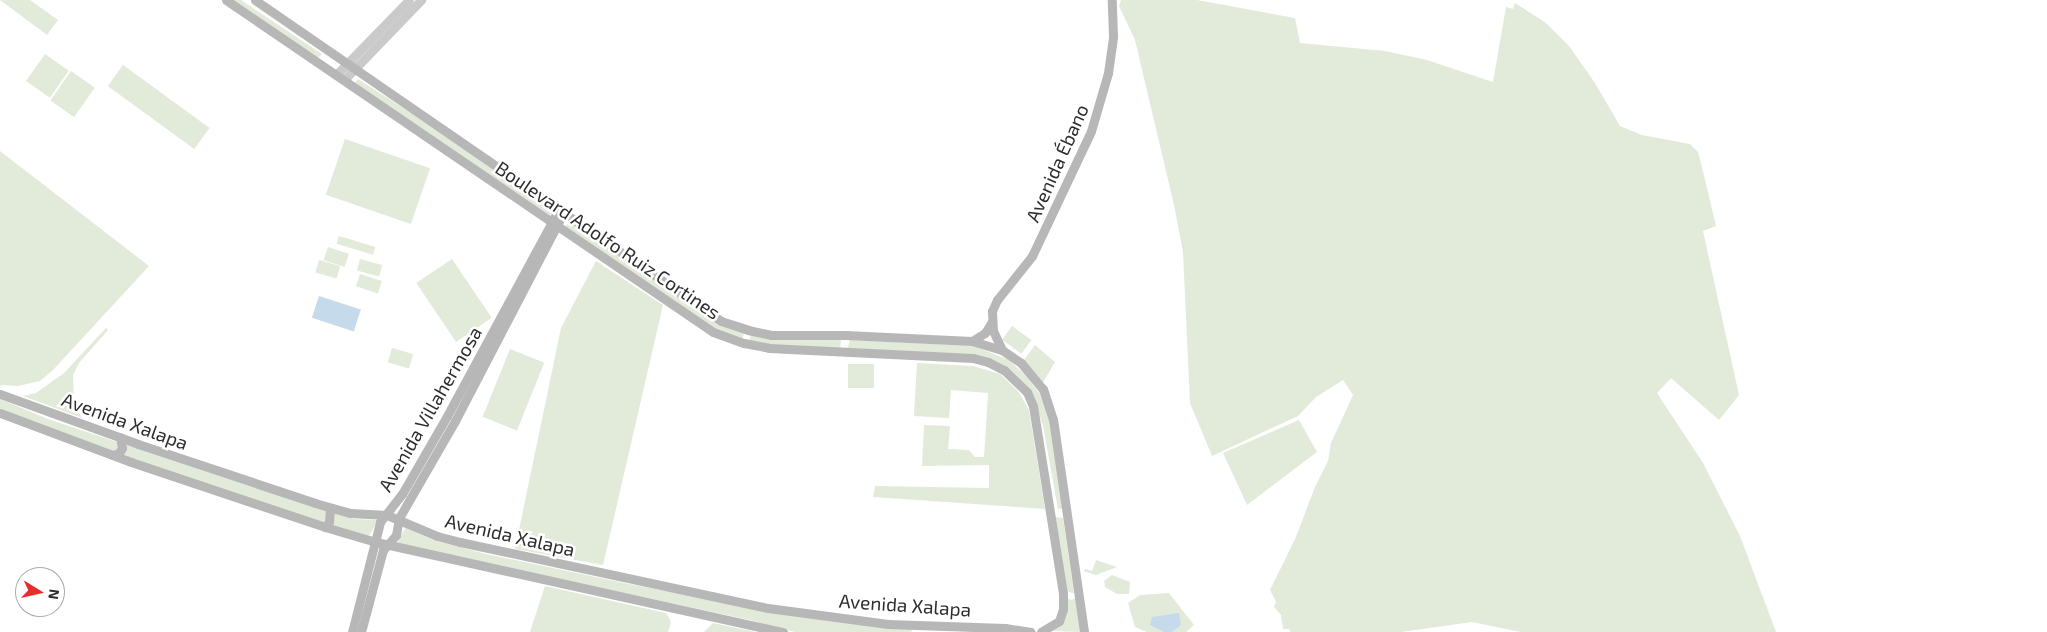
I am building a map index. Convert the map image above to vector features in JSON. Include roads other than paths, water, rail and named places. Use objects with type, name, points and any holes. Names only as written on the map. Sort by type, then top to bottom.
[{"type":"main road","name":"Boulevard Adolfo Ruiz Cortines","points":[[226,0],[337,74],[700,325],[728,338],[752,345],[794,350],[972,358],[988,362],[1004,370],[1027,392],[1037,420],[1063,593],[1064,609],[1059,621],[1041,632]]},
{"type":"main road","name":"Boulevard Adolfo Ruiz Cortines","points":[[254,0],[708,314],[734,326],[771,335],[845,334],[972,341],[1002,350],[1030,371],[1043,388],[1050,407],[1084,632]]},
{"type":"main road","name":"Avenida Ébano","points":[[992,324],[994,306],[1032,256],[1091,131],[1108,73],[1113,36],[1112,0]]},
{"type":"main road","name":"Avenida Villahermosa","points":[[361,632],[383,550],[396,535],[399,518],[561,211]]},
{"type":"main road","points":[[972,341],[985,333],[992,324]]},
{"type":"main road","points":[[992,324],[1002,350]]},
{"type":"main road","name":"Avenida Villahermosa","points":[[352,632],[376,542],[376,530],[418,466],[501,325]]},
{"type":"main road","name":"Avenida Xalapa","points":[[0,394],[138,444],[330,508],[350,513],[387,515],[399,518],[437,536],[460,542],[768,608],[872,622],[925,626],[1005,628],[1031,632]]},
{"type":"main road","name":"Avenida Xalapa","points":[[0,413],[131,462],[324,527],[376,542],[783,632]]},
{"type":"main road","points":[[113,455],[119,453],[122,448],[120,437]]},
{"type":"main road","points":[[131,462],[130,451],[138,444]]},
{"type":"main road","points":[[324,527],[329,522],[330,508]]},
{"type":"main road","points":[[458,560],[455,551],[460,542]]},
{"type":"main road","points":[[1063,593],[1070,596],[1077,593]]},
{"type":"main road","points":[[915,632],[925,626]]},
{"type":"street","points":[[337,74],[409,0]]},
{"type":"street","points":[[345,80],[421,0]]},
{"type":"water","points":[[319,296],[361,310],[354,331],[312,318]]},
{"type":"water","points":[[1179,613],[1181,625],[1172,632],[1164,632],[1150,625],[1152,617]]}]
